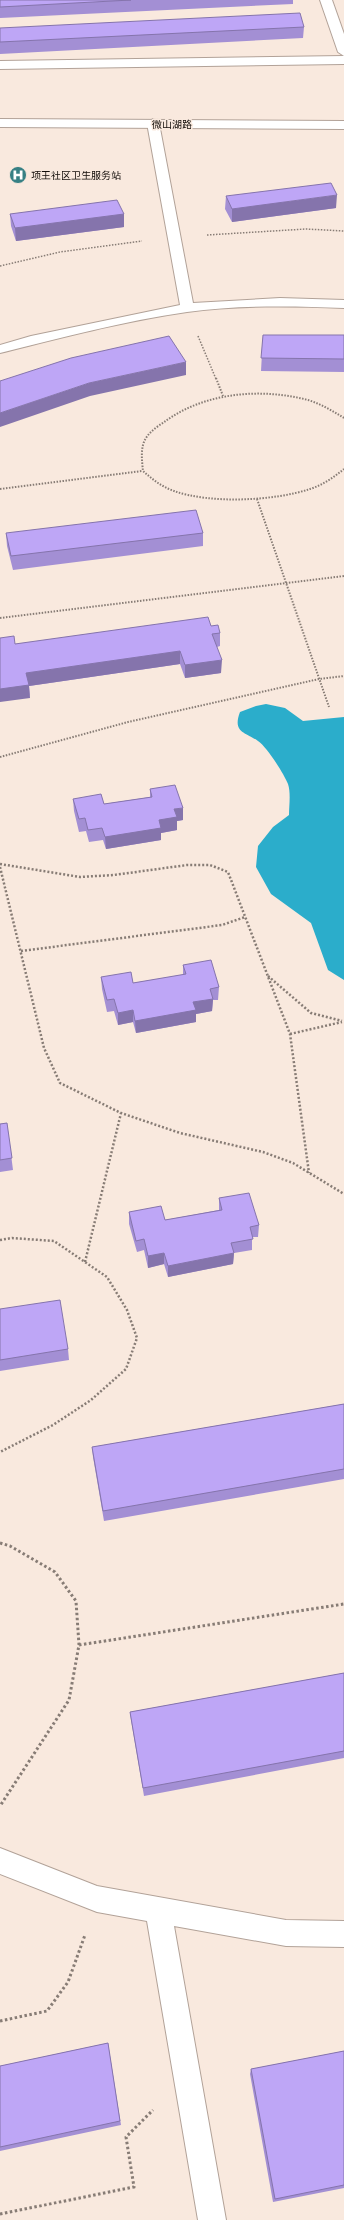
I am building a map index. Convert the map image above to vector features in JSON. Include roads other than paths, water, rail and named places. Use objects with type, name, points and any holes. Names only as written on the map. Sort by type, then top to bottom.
[{"type":"street","points":[[326,0],[344,52]]},
{"type":"street","name":"微山湖路","points":[[0,111],[344,113]]},
{"type":"street","name":"微山湖路","points":[[0,123],[344,125]]},
{"type":"lane","points":[[0,65],[344,60]]},
{"type":"lane","points":[[153,123],[187,308]]},
{"type":"lane","points":[[0,349],[31,340],[187,308],[280,302],[344,304]]},
{"type":"lane","points":[[0,1861],[97,1899],[286,1933],[344,1934]]},
{"type":"lane","points":[[158,1910],[212,2220]]},
{"type":"water","points":[[266,704],[285,708],[303,721],[344,717],[344,980],[328,970],[311,923],[271,894],[256,867],[258,846],[273,827],[289,815],[289,788],[283,774],[262,744],[242,731],[238,724],[240,712]]},
{"type":"place","name":"项王社区卫生服务站","points":[[18,175]]}]
